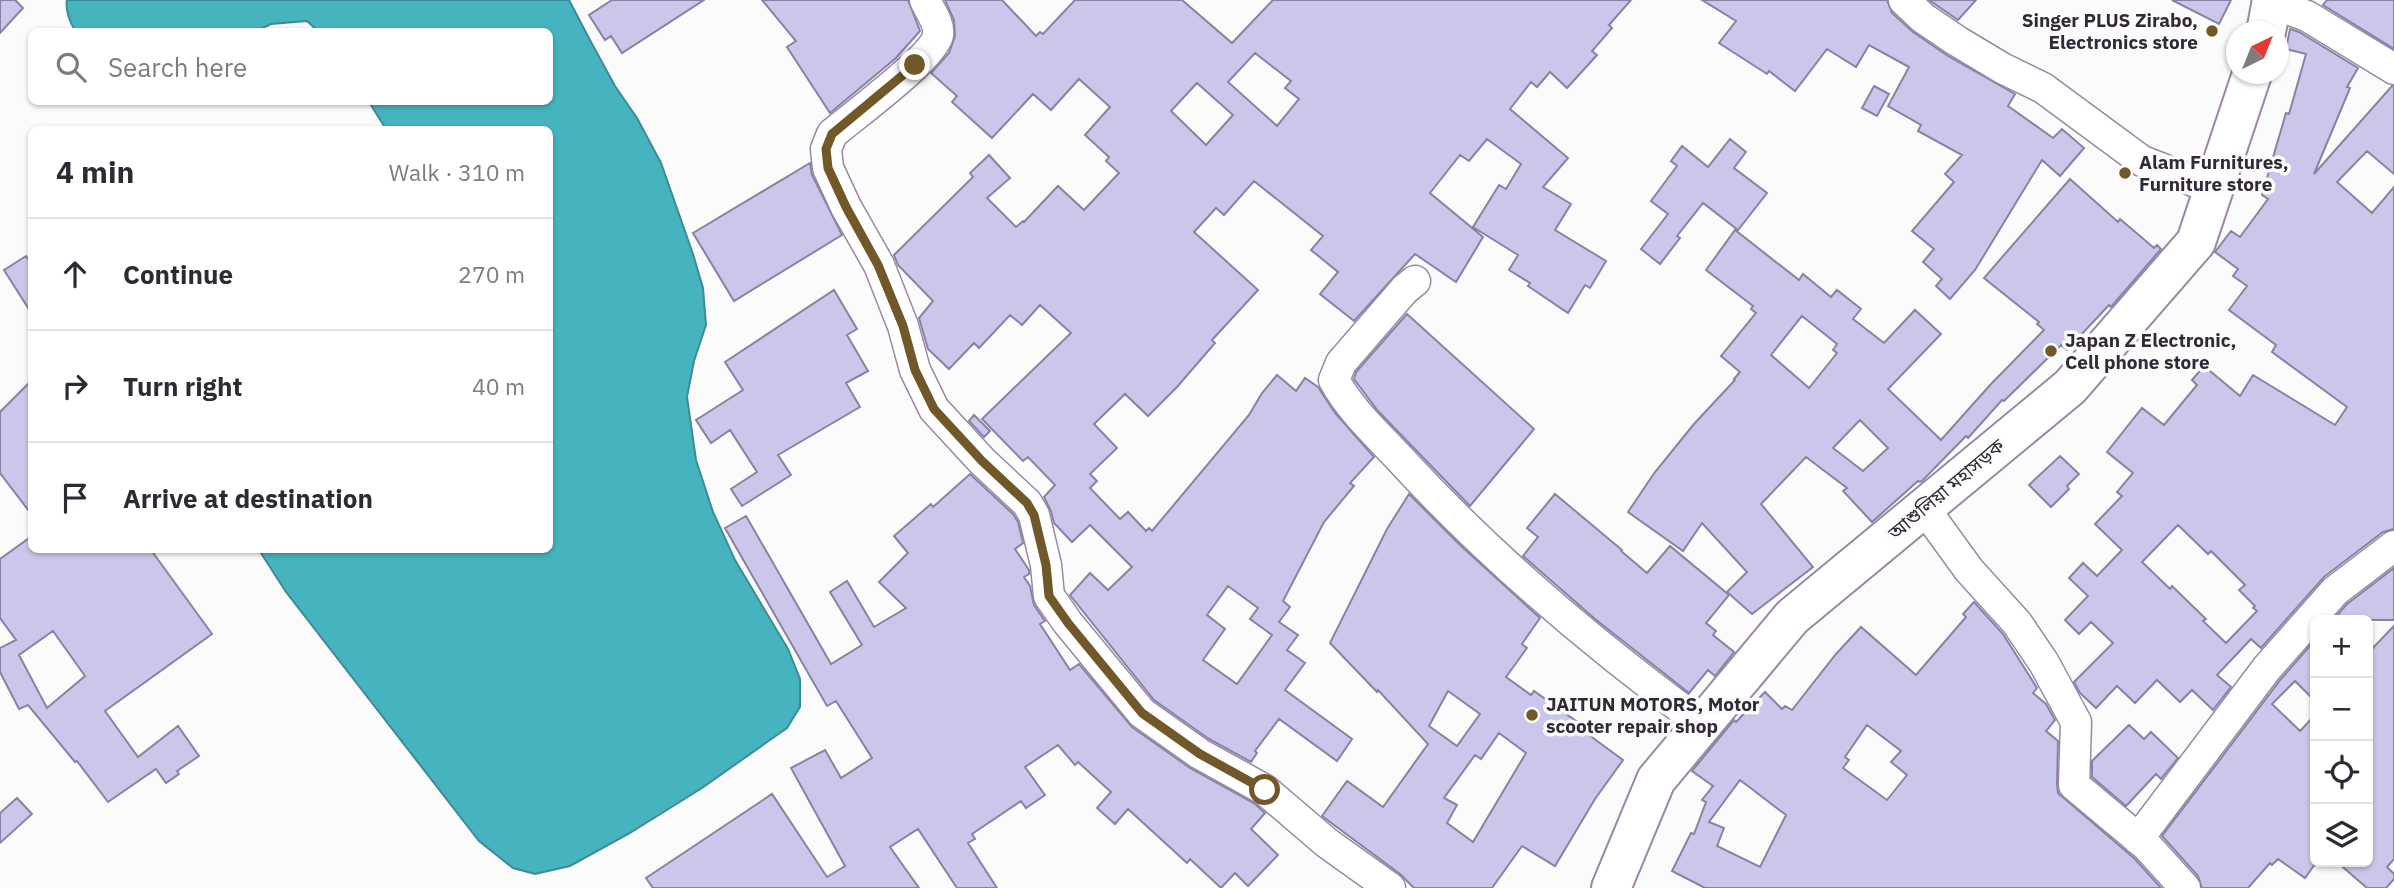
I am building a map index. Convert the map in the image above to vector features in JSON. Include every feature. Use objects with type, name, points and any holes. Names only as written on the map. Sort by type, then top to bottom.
[{"type":"highway","name":"আশুলিয়া মহাসড়ক","points":[[1611,888],[1656,780],[1791,617],[2070,387],[2196,242],[2249,84]]},
{"type":"street","points":[[925,0],[938,26],[934,44],[915,65],[832,134],[826,149],[828,168],[878,265],[903,326],[915,370],[934,409],[982,461],[1027,503],[1034,515],[1046,565],[1049,596],[1142,713],[1200,754],[1265,790],[1327,843],[1391,888]]},
{"type":"street","points":[[1904,0],[1923,18],[1957,41],[2002,68],[2043,88],[2142,161],[2214,189]]},
{"type":"street","points":[[2270,12],[2306,16],[2394,69]]},
{"type":"street","points":[[1415,281],[1341,363],[1334,380],[1344,399],[1431,493],[1516,576],[1630,671],[1702,724]]},
{"type":"street","points":[[1924,508],[1969,570],[2017,623],[2044,663],[2076,722],[2074,785],[2138,839],[2185,888]]},
{"type":"street","points":[[2138,839],[2275,658],[2335,591],[2394,546]]},
{"type":"water","points":[[67,0],[569,0],[615,86],[637,118],[661,163],[693,254],[703,288],[706,325],[694,361],[687,397],[696,460],[713,512],[735,560],[788,649],[800,679],[800,707],[787,728],[702,788],[630,833],[570,866],[535,874],[513,868],[479,841],[286,592],[261,553],[553,553],[553,126],[384,126],[371,105],[553,105],[553,28],[315,28],[307,21],[271,24],[262,28],[74,28]]},
{"type":"building","points":[[0,0],[15,0],[23,8],[0,33]]},
{"type":"building","points":[[612,0],[704,0],[622,53],[611,36],[605,40],[589,15]]},
{"type":"building","points":[[762,0],[908,0],[920,31],[896,58],[830,113],[787,47],[796,41]]},
{"type":"building","points":[[945,0],[1002,0],[1036,36],[1040,32],[1043,34],[1075,0],[1182,0],[1232,43],[1273,0],[1631,0],[1609,25],[1612,28],[1592,51],[1597,55],[1567,88],[1550,72],[1537,87],[1531,82],[1510,109],[1568,158],[1543,187],[1571,204],[1555,230],[1606,261],[1590,288],[1585,285],[1568,313],[1509,270],[1518,255],[1473,227],[1499,185],[1506,189],[1521,164],[1487,139],[1469,161],[1460,155],[1430,193],[1483,237],[1456,282],[1415,254],[1354,321],[1320,294],[1338,272],[1311,250],[1323,236],[1254,181],[1224,215],[1216,208],[1194,232],[1258,290],[1212,340],[1215,343],[1177,387],[1148,416],[1125,394],[1094,424],[1117,448],[1090,474],[1097,481],[1090,488],[1120,519],[1128,512],[1146,531],[1149,528],[1152,531],[1249,415],[1277,375],[1296,391],[1305,378],[1318,387],[1335,413],[1374,457],[1350,483],[1354,486],[1324,522],[1283,601],[1290,607],[1279,622],[1298,635],[1287,650],[1305,663],[1285,690],[1352,739],[1337,761],[1279,719],[1255,751],[1257,753],[1251,762],[1209,739],[1154,700],[1070,595],[1090,573],[1108,590],[1132,567],[1090,525],[1072,542],[1054,523],[1044,497],[1055,485],[1028,457],[1023,461],[982,419],[1071,333],[1040,305],[1022,325],[1010,315],[979,348],[974,343],[949,369],[928,349],[919,318],[933,301],[898,265],[894,255],[973,177],[970,173],[989,155],[1010,178],[987,198],[1016,227],[1058,186],[1084,210],[1119,173],[1106,161],[1109,157],[1085,135],[1110,107],[1079,79],[1051,110],[1033,94],[992,138],[952,102],[957,96],[931,73],[949,53],[955,36],[954,20]],"holes":[[[1255,53],[1291,81],[1285,88],[1299,99],[1277,126],[1228,82]],[[1197,83],[1233,115],[1206,145],[1171,111]],[[1228,586],[1258,608],[1250,619],[1272,635],[1237,684],[1203,660],[1225,629],[1207,615]]]},
{"type":"building","points":[[1702,0],[1887,0],[1892,13],[1913,32],[1948,56],[2015,94],[2008,106],[2053,138],[2062,129],[2084,148],[2060,176],[2042,160],[1975,270],[1950,299],[1936,286],[1942,279],[1923,262],[1934,249],[1912,231],[1954,182],[1945,174],[1962,155],[1918,131],[1921,125],[1888,106],[1909,67],[1869,45],[1856,67],[1827,49],[1795,91],[1769,71],[1767,74],[1719,43],[1736,21]]},
{"type":"building","points":[[1929,0],[1976,0],[1958,20]]},
{"type":"building","points":[[2172,0],[2231,0],[2219,24]]},
{"type":"building","points":[[2327,0],[2394,0],[2394,49],[2323,5]]},
{"type":"building","points":[[2290,29],[2358,68],[2347,87],[2350,88],[2314,174],[2394,86],[2394,174],[2367,151],[2337,182],[2372,213],[2394,187],[2394,529],[2383,532],[2324,577],[2261,648],[2251,639],[2217,675],[2231,687],[2213,710],[2192,690],[2180,702],[2157,680],[2135,703],[2117,686],[2096,708],[2080,693],[2074,682],[2113,643],[2091,622],[2079,634],[2065,620],[2088,596],[2069,578],[2083,563],[2097,576],[2122,550],[2095,524],[2122,496],[2117,492],[2133,473],[2107,452],[2142,408],[2164,425],[2197,385],[2192,380],[2204,366],[2240,396],[2253,375],[2335,425],[2347,407],[2272,352],[2276,345],[2229,310],[2247,286],[2233,276],[2238,269],[2215,252],[2231,231],[2240,237],[2268,199],[2262,195],[2306,54],[2289,50]],"holes":[[[2178,525],[2208,554],[2211,551],[2245,585],[2239,590],[2257,611],[2226,643],[2172,586],[2170,589],[2142,562]]]},
{"type":"building","points":[[1874,86],[1889,94],[1877,116],[1862,108]]},
{"type":"building","points":[[1730,139],[1746,152],[1734,168],[1767,193],[1738,230],[1703,203],[1677,236],[1680,238],[1660,264],[1641,249],[1668,214],[1651,201],[1677,166],[1671,161],[1682,146],[1708,167]]},
{"type":"building","points":[[810,163],[812,175],[842,235],[734,301],[693,233]]},
{"type":"building","points":[[2070,179],[2118,222],[2120,219],[2154,248],[2157,245],[2161,249],[2111,307],[2109,305],[2067,350],[2061,345],[2002,400],[1968,438],[1966,436],[1922,481],[1918,481],[1872,522],[1843,491],[1847,488],[1806,457],[1761,504],[1813,567],[1752,614],[1727,592],[1747,572],[1702,523],[1683,551],[1628,512],[1655,472],[1740,372],[1721,356],[1756,313],[1751,309],[1753,306],[1706,270],[1735,230],[1799,280],[1803,274],[1831,297],[1837,290],[1861,309],[1853,319],[1884,343],[1915,310],[1941,334],[1888,389],[1941,440],[2044,330],[2037,324],[2039,322],[1984,278]],"holes":[[[1802,316],[1837,344],[1833,350],[1837,353],[1809,388],[1771,355]],[[1860,420],[1888,448],[1863,471],[1833,448]]]},
{"type":"building","points":[[26,256],[28,259],[28,308],[4,270]]},
{"type":"building","points":[[834,290],[857,329],[847,335],[868,371],[846,383],[860,407],[778,455],[791,475],[742,506],[731,489],[757,472],[730,430],[711,443],[696,420],[743,390],[725,362]]},
{"type":"building","points":[[1407,314],[1534,429],[1470,506],[1378,411],[1354,379],[1356,372]]},
{"type":"building","points":[[28,384],[28,510],[0,473],[0,412]]},
{"type":"building","points":[[974,415],[990,431],[984,437],[969,421]]},
{"type":"building","points":[[2060,456],[2079,474],[2051,507],[2029,485]]},
{"type":"building","points":[[970,474],[1013,514],[1018,522],[1023,543],[1015,549],[1029,570],[1029,574],[1024,577],[1030,586],[1034,605],[1045,621],[1040,624],[1070,670],[1079,664],[1132,727],[1190,768],[1255,804],[1265,813],[1251,829],[1278,855],[1248,886],[1235,873],[1221,888],[1190,859],[1187,863],[1128,809],[1115,824],[1097,808],[1111,792],[1078,762],[1075,765],[1058,745],[1025,767],[1045,795],[1026,808],[1021,801],[972,834],[975,839],[968,843],[997,888],[957,888],[918,829],[890,847],[919,888],[653,888],[646,878],[772,794],[827,877],[845,866],[791,768],[825,750],[841,778],[872,758],[836,701],[827,706],[725,528],[746,516],[831,664],[862,645],[830,592],[847,581],[874,627],[906,608],[879,582],[908,553],[894,536],[931,504],[933,507]]},
{"type":"building","points":[[1409,494],[1540,618],[1522,644],[1527,648],[1506,677],[1531,695],[1534,691],[1623,760],[1595,799],[1555,866],[1522,846],[1492,888],[1414,888],[1400,874],[1322,816],[1347,781],[1383,807],[1428,744],[1330,643],[1387,529]],"holes":[[[1448,691],[1480,714],[1457,746],[1429,726]],[[1499,733],[1526,753],[1473,842],[1447,823],[1457,805],[1444,798],[1475,755],[1481,759]]]},
{"type":"building","points":[[1555,494],[1647,573],[1670,546],[1729,595],[1706,623],[1716,631],[1713,635],[1734,652],[1715,676],[1708,670],[1689,693],[1595,619],[1523,556],[1538,537],[1527,528]]},
{"type":"building","points":[[28,539],[28,553],[153,553],[212,634],[105,711],[138,757],[178,726],[199,756],[177,771],[179,774],[166,783],[156,769],[108,802],[77,761],[75,762],[28,705],[19,709],[0,672],[0,648],[16,640],[0,618],[0,559]],"holes":[[[53,631],[85,676],[47,708],[19,655]]]},
{"type":"building","points":[[2394,568],[2394,620],[2373,620],[2373,615],[2337,615],[2347,604]]},
{"type":"building","points":[[1974,602],[2003,634],[2037,688],[2033,693],[2046,704],[2055,720],[2046,731],[2058,741],[2058,793],[2135,859],[2161,888],[1705,888],[1672,871],[1691,833],[1694,834],[1706,802],[1702,800],[1713,786],[1692,771],[1734,720],[1736,722],[1765,692],[1782,709],[1785,706],[1792,710],[1861,627],[1916,675],[1966,617],[1963,614]],"holes":[[[1867,725],[1901,751],[1891,762],[1907,775],[1887,800],[1843,768],[1849,760],[1845,757]],[[1740,780],[1786,815],[1760,867],[1717,846],[1724,828],[1709,822]]]},
{"type":"building","points":[[2394,626],[2394,859],[2387,867],[2394,874],[2394,879],[2386,888],[2367,888],[2343,867],[2373,867],[2373,648]]},
{"type":"building","points":[[2310,646],[2310,696],[2295,681],[2272,704],[2300,731],[2310,720],[2310,867],[2313,867],[2305,878],[2278,859],[2272,865],[2270,863],[2248,888],[2202,888],[2198,876],[2162,836],[2281,679]]},
{"type":"building","points":[[2129,725],[2144,739],[2151,732],[2178,758],[2161,779],[2156,774],[2126,806],[2092,777],[2092,761]]},
{"type":"building","points":[[17,798],[32,814],[0,843],[0,813]]},
{"type":"place","name":"Singer PLUS Zirabo, Electronics store","points":[[2212,31]]},
{"type":"place","name":"Alam Furnitures, Furniture store","points":[[2125,173]]},
{"type":"place","name":"Japan Z Electronic, Cell phone store","points":[[2051,351]]},
{"type":"place","name":"JAITUN MOTORS, Motor scooter repair shop","points":[[1532,715]]},
{"type":"route","points":[[915,65],[832,134],[826,149],[828,168],[878,265],[903,326],[915,370],[934,409],[982,461],[1027,503],[1034,515],[1046,565],[1049,596],[1122,691],[1142,713],[1200,754],[1265,790]]}]
